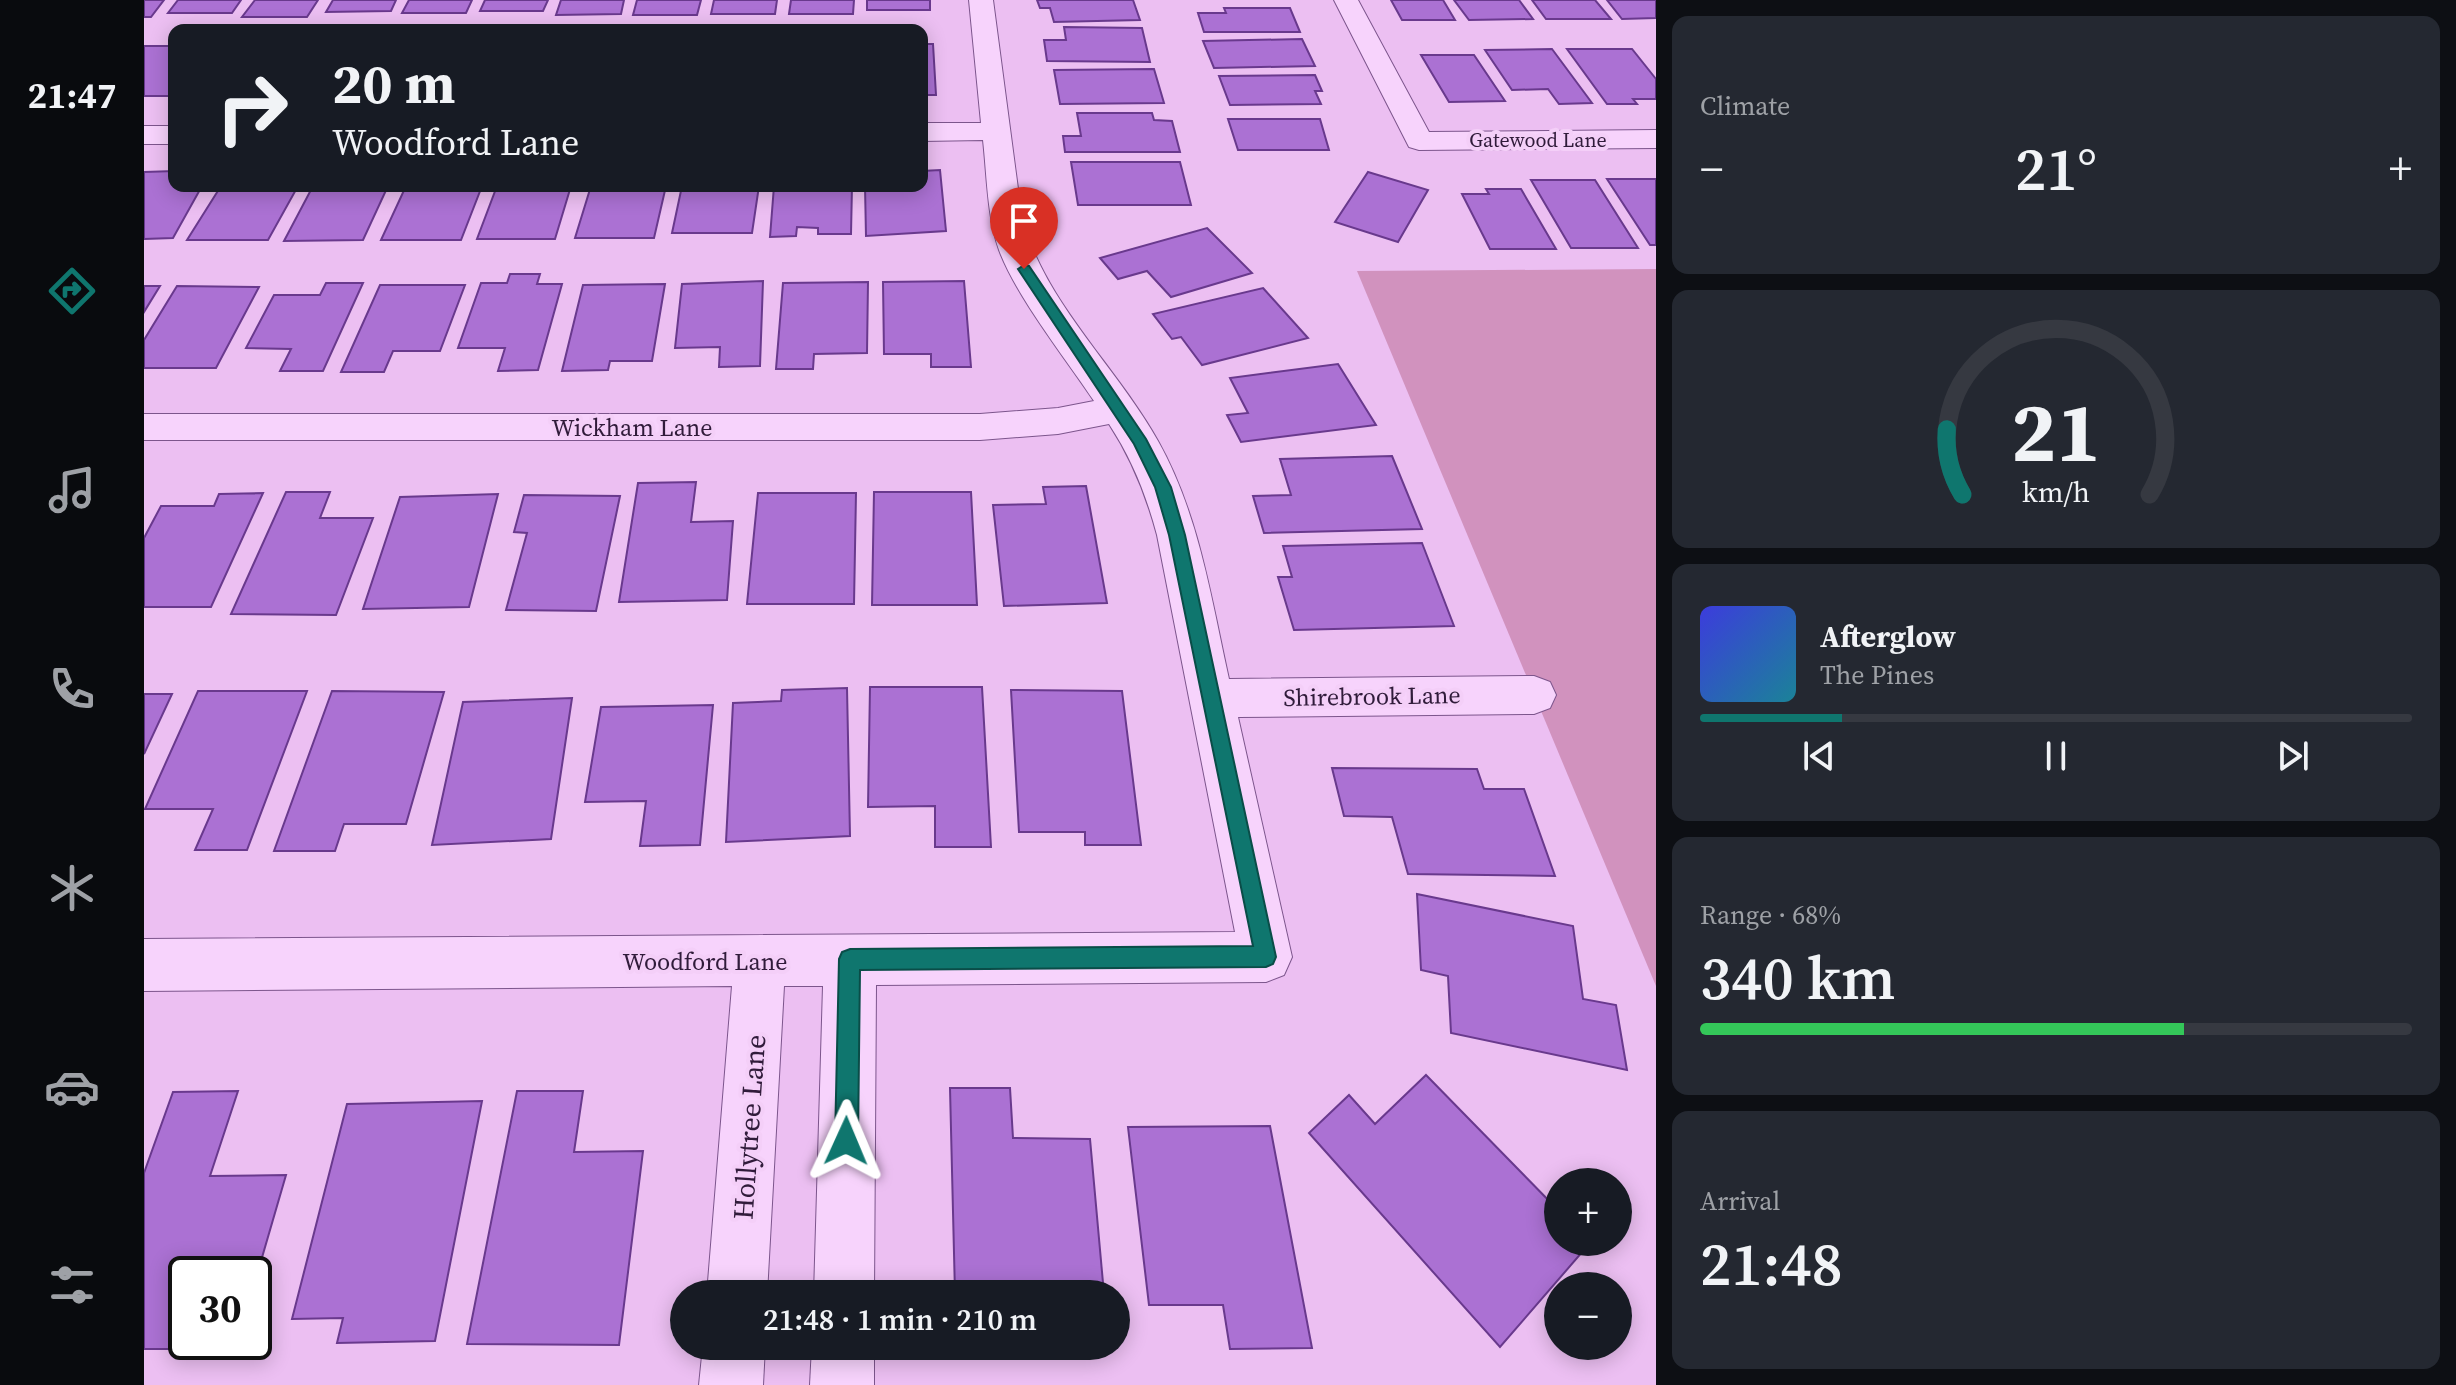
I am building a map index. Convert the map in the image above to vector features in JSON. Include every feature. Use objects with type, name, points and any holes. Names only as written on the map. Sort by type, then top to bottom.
[{"type":"street","points":[[981,0],[1007,219],[1015,250],[1032,282],[1150,460],[1172,515],[1211,698]]},
{"type":"street","name":"Gatewood Lane","points":[[1346,0],[1419,141],[1656,139]]},
{"type":"street","points":[[928,132],[996,131]]},
{"type":"street","points":[[144,135],[168,135]]},
{"type":"street","name":"Wickham Lane","points":[[144,427],[980,427],[1058,421],[1119,409]]},
{"type":"street","name":"Shirebrook Lane","points":[[1211,698],[1534,695]]},
{"type":"street","name":"Woodford Lane","points":[[144,965],[1266,957],[1211,698]]},
{"type":"street","points":[[844,1280],[850,959]]},
{"type":"street","name":"Hollytree Lane","points":[[738,1280],[760,960]]},
{"type":"street","points":[[731,1385],[733,1360]]},
{"type":"street","points":[[842,1385],[843,1360]]},
{"type":"shaded area","points":[[1656,269],[1656,986],[1357,271]]},
{"type":"building","points":[[144,0],[164,0],[151,17],[144,17]]},
{"type":"building","points":[[178,0],[241,0],[232,13],[168,13]]},
{"type":"building","points":[[255,0],[318,0],[307,17],[242,17]]},
{"type":"building","points":[[333,0],[396,0],[391,11],[326,12]]},
{"type":"building","points":[[409,0],[472,0],[466,13],[402,13]]},
{"type":"building","points":[[485,0],[548,0],[543,11],[480,11]]},
{"type":"building","points":[[561,0],[624,0],[621,14],[556,15]]},
{"type":"building","points":[[637,0],[701,0],[697,15],[633,15]]},
{"type":"building","points":[[714,0],[777,0],[775,14],[711,14]]},
{"type":"building","points":[[791,0],[854,0],[853,14],[789,14]]},
{"type":"building","points":[[867,0],[930,0],[930,10],[867,10]]},
{"type":"building","points":[[1037,0],[1133,0],[1140,20],[1054,22],[1050,8],[1040,8]]},
{"type":"building","points":[[1391,0],[1443,0],[1455,20],[1402,20]]},
{"type":"building","points":[[1454,0],[1519,0],[1533,19],[1469,20]]},
{"type":"building","points":[[1532,0],[1595,0],[1611,19],[1546,19]]},
{"type":"building","points":[[1607,0],[1656,0],[1656,18],[1622,19]]},
{"type":"building","points":[[1224,8],[1290,8],[1300,32],[1204,32],[1198,13],[1226,13]]},
{"type":"building","points":[[1064,27],[1142,28],[1150,62],[1047,61],[1044,40],[1066,40]]},
{"type":"building","points":[[1302,39],[1315,66],[1214,68],[1203,41]]},
{"type":"building","points":[[928,44],[933,44],[936,95],[928,95]]},
{"type":"building","points":[[144,46],[168,46],[168,96],[144,96]]},
{"type":"building","points":[[1552,49],[1592,103],[1559,104],[1548,89],[1512,90],[1485,50]]},
{"type":"building","points":[[1567,49],[1632,49],[1656,79],[1656,99],[1633,99],[1637,104],[1607,104]]},
{"type":"building","points":[[1421,55],[1474,55],[1505,101],[1449,102]]},
{"type":"building","points":[[1154,69],[1164,103],[1060,104],[1054,70]]},
{"type":"building","points":[[1315,75],[1322,91],[1315,91],[1321,104],[1230,105],[1219,76]]},
{"type":"building","points":[[1077,113],[1152,113],[1154,120],[1172,121],[1180,152],[1065,152],[1063,136],[1081,136]]},
{"type":"building","points":[[1228,119],[1320,119],[1329,150],[1238,150]]},
{"type":"building","points":[[1071,162],[1180,162],[1191,205],[1078,205]]},
{"type":"building","points":[[940,170],[946,231],[866,236],[865,192],[928,192],[928,171]]},
{"type":"building","points":[[168,171],[168,192],[199,192],[173,238],[144,239],[144,172]]},
{"type":"building","points":[[1368,172],[1428,190],[1398,242],[1335,222]]},
{"type":"building","points":[[1607,179],[1656,179],[1656,245],[1650,245]]},
{"type":"building","points":[[1531,180],[1595,180],[1638,248],[1571,248]]},
{"type":"building","points":[[1486,189],[1521,189],[1556,249],[1490,249],[1462,194],[1489,194]]},
{"type":"building","points":[[217,192],[295,192],[268,240],[187,240]]},
{"type":"building","points":[[310,192],[385,192],[363,240],[284,241]]},
{"type":"building","points":[[403,192],[480,192],[461,240],[381,240]]},
{"type":"building","points":[[495,192],[569,192],[555,239],[477,239]]},
{"type":"building","points":[[589,192],[665,192],[654,238],[575,238]]},
{"type":"building","points":[[681,192],[758,192],[752,233],[672,233]]},
{"type":"building","points":[[774,192],[852,192],[851,234],[818,234],[818,228],[797,227],[796,236],[770,237]]},
{"type":"building","points":[[1207,228],[1252,273],[1171,297],[1147,271],[1118,279],[1100,258]]},
{"type":"building","points":[[510,274],[540,274],[537,284],[562,284],[538,370],[498,371],[505,348],[458,348],[481,283],[507,283]]},
{"type":"building","points":[[763,281],[760,366],[719,367],[720,347],[675,348],[682,284]]},
{"type":"building","points":[[964,281],[971,367],[931,367],[931,354],[884,354],[883,282]]},
{"type":"building","points":[[868,282],[867,353],[814,354],[813,369],[776,369],[783,283]]},
{"type":"building","points":[[326,283],[363,283],[323,371],[280,371],[291,349],[246,348],[274,295],[320,295]]},
{"type":"building","points":[[665,284],[652,361],[610,361],[608,370],[562,371],[583,285]]},
{"type":"building","points":[[380,285],[465,285],[440,351],[393,351],[384,372],[341,372]]},
{"type":"building","points":[[144,286],[160,286],[144,312]]},
{"type":"building","points":[[177,286],[259,287],[216,368],[144,368],[144,340]]},
{"type":"building","points":[[1263,288],[1308,338],[1202,365],[1181,337],[1172,339],[1153,314]]},
{"type":"building","points":[[1338,364],[1376,425],[1241,442],[1227,415],[1248,413],[1230,378]]},
{"type":"building","points":[[1392,456],[1422,529],[1264,533],[1253,496],[1291,495],[1280,459]]},
{"type":"building","points":[[696,482],[691,522],[733,521],[727,600],[619,602],[638,483]]},
{"type":"building","points":[[1086,486],[1107,603],[1004,606],[993,505],[1046,504],[1043,487]]},
{"type":"building","points":[[286,492],[330,492],[320,518],[373,518],[336,615],[231,614]]},
{"type":"building","points":[[874,492],[971,492],[977,605],[872,605]]},
{"type":"building","points":[[263,493],[211,607],[144,607],[144,538],[161,506],[214,506],[219,494]]},
{"type":"building","points":[[758,493],[856,493],[854,604],[747,604]]},
{"type":"building","points":[[498,494],[469,607],[363,609],[400,497]]},
{"type":"building","points":[[524,495],[620,496],[596,611],[506,610],[527,533],[514,532]]},
{"type":"building","points":[[1422,543],[1454,626],[1294,630],[1278,577],[1292,577],[1283,546]]},
{"type":"building","points":[[870,687],[982,687],[991,847],[935,847],[935,806],[868,807]]},
{"type":"building","points":[[847,688],[850,836],[726,842],[733,703],[781,701],[782,690]]},
{"type":"building","points":[[1011,690],[1122,691],[1141,845],[1085,845],[1085,832],[1019,832]]},
{"type":"building","points":[[198,691],[307,691],[247,850],[195,850],[213,809],[145,809]]},
{"type":"building","points":[[332,691],[444,692],[406,824],[344,824],[335,851],[274,851]]},
{"type":"building","points":[[144,694],[172,694],[144,754]]},
{"type":"building","points":[[572,698],[551,839],[432,845],[463,702]]},
{"type":"building","points":[[713,705],[700,845],[640,846],[646,801],[585,802],[601,707]]},
{"type":"building","points":[[1332,768],[1477,769],[1484,789],[1524,789],[1555,876],[1408,874],[1392,817],[1344,816]]},
{"type":"building","points":[[1417,894],[1573,926],[1583,999],[1616,1005],[1627,1070],[1451,1033],[1448,976],[1421,970]]},
{"type":"building","points":[[1426,1075],[1544,1196],[1544,1256],[1579,1256],[1565,1272],[1544,1272],[1544,1296],[1500,1347],[1309,1133],[1349,1095],[1375,1124]]},
{"type":"building","points":[[950,1088],[1010,1088],[1013,1138],[1090,1139],[1103,1280],[955,1280]]},
{"type":"building","points":[[238,1091],[210,1176],[286,1175],[262,1256],[168,1256],[168,1349],[144,1349],[144,1173],[173,1092]]},
{"type":"building","points":[[517,1091],[583,1091],[574,1152],[643,1151],[619,1345],[467,1344]]},
{"type":"building","points":[[482,1101],[435,1341],[337,1343],[343,1318],[292,1319],[347,1104]]},
{"type":"building","points":[[1270,1126],[1312,1348],[1230,1349],[1223,1305],[1149,1305],[1128,1127]]},
{"type":"route","points":[[846,1141],[850,959],[1266,957],[1177,535],[1163,487],[1141,443],[1024,269]]}]
